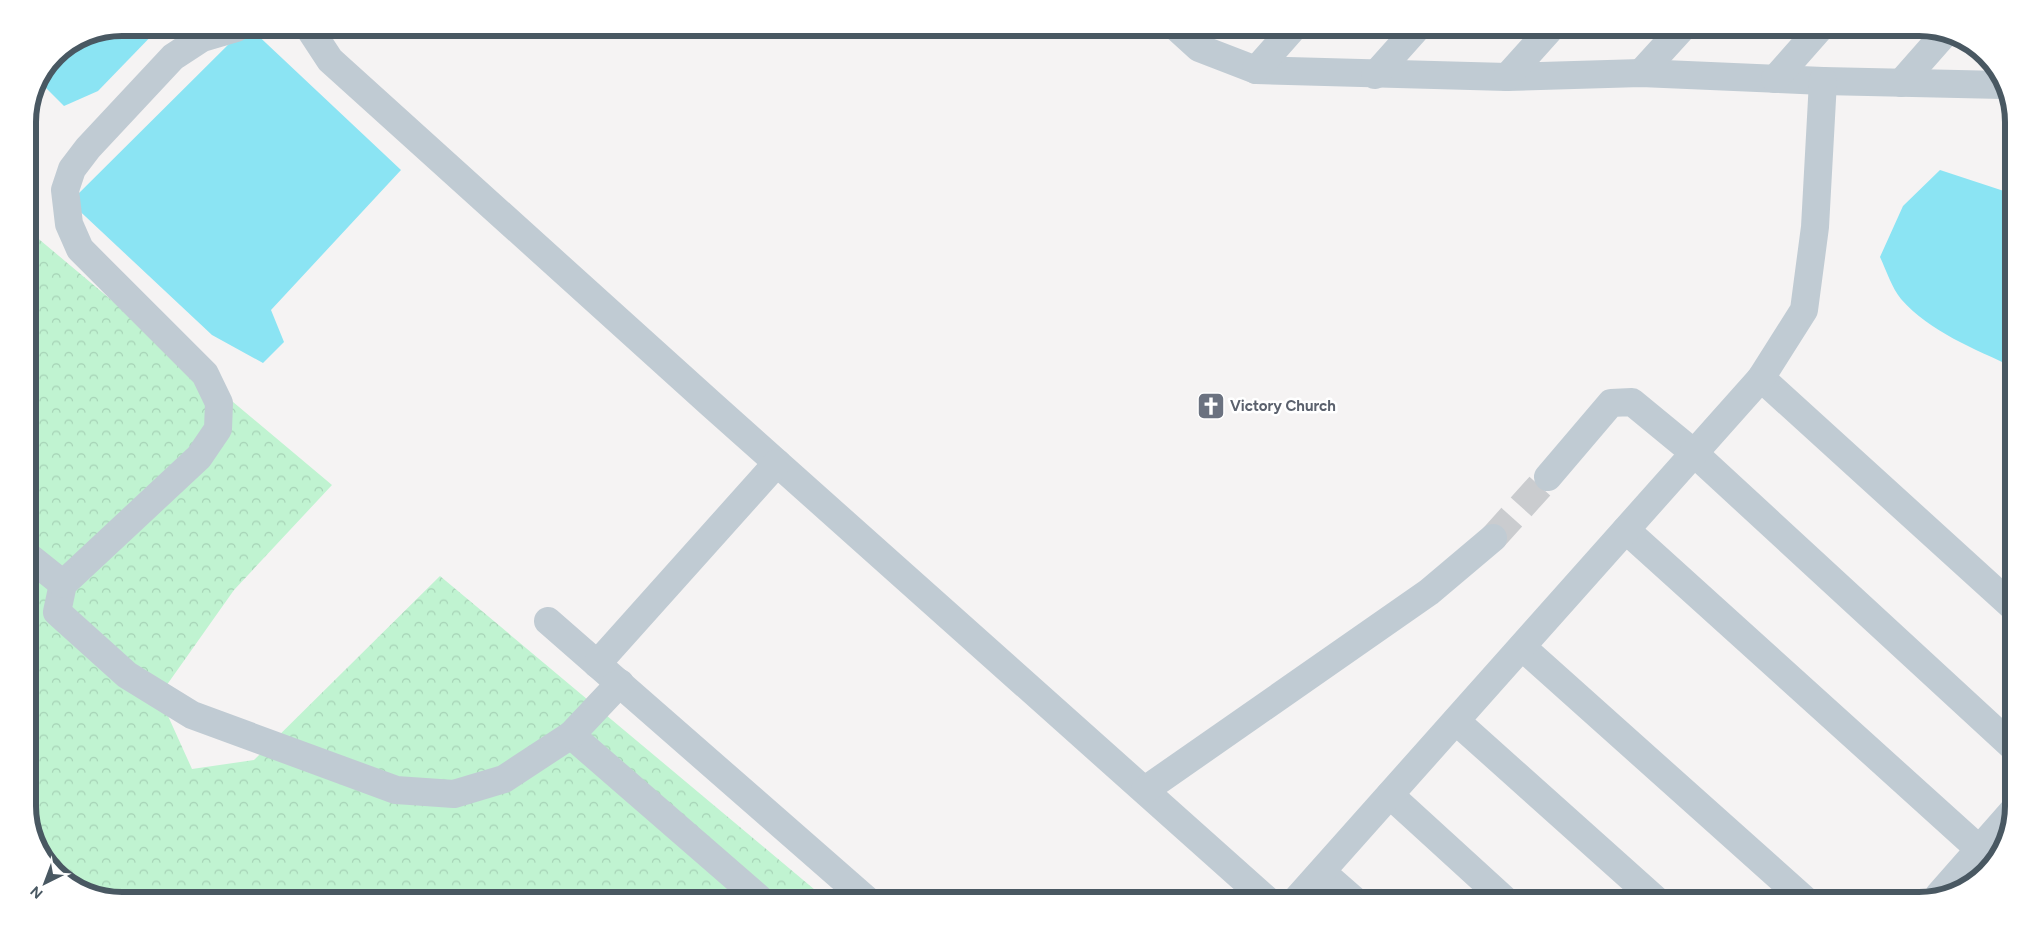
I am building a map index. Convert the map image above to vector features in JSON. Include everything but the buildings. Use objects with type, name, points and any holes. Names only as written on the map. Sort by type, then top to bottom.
[{"type":"lane","points":[[209,36],[202,38],[173,57],[88,148],[72,169],[65,190],[69,224],[80,249],[205,374],[219,403],[218,429],[199,457],[63,584],[57,612],[127,675],[192,715],[396,790],[454,794],[504,779],[571,735],[620,683]]},
{"type":"lane","points":[[314,36],[330,60],[777,463],[1258,892]]},
{"type":"lane","points":[[1186,36],[1199,48],[1256,70],[1507,76],[1641,73],[1823,81],[1996,85]]},
{"type":"lane","points":[[1256,70],[1286,36]]},
{"type":"lane","points":[[1375,74],[1410,36]]},
{"type":"lane","points":[[1507,76],[1544,36]]},
{"type":"lane","points":[[1641,73],[1675,36]]},
{"type":"lane","points":[[1775,79],[1813,36]]},
{"type":"lane","points":[[1901,83],[1940,39]]},
{"type":"lane","points":[[1303,892],[1761,378],[1804,310],[1814,227],[1823,81]]},
{"type":"lane","points":[[1761,378],[2005,599]]},
{"type":"lane","points":[[1548,477],[1611,403],[1632,402],[1694,453],[2005,739]]},
{"type":"lane","points":[[597,664],[777,463]]},
{"type":"lane","points":[[1626,530],[1980,849]]},
{"type":"lane","points":[[1145,790],[1428,592],[1493,538]]},
{"type":"lane","points":[[36,562],[63,584]]},
{"type":"lane","points":[[548,621],[858,892]]},
{"type":"lane","points":[[1522,647],[1796,892]]},
{"type":"lane","points":[[1456,721],[1647,892]]},
{"type":"lane","points":[[571,735],[752,892]]},
{"type":"lane","points":[[1390,796],[1496,892]]},
{"type":"lane","points":[[1945,888],[2003,822]]},
{"type":"lane","points":[[1322,872],[1345,892]]},
{"type":"green space","points":[[36,237],[332,485],[234,590],[159,696],[192,769],[254,760],[440,576],[817,892],[122,892],[105,890],[89,885],[70,874],[70,858],[54,858],[41,834],[36,812]]},
{"type":"water","points":[[151,36],[98,91],[64,106],[44,86],[65,57],[89,43],[105,38]]},
{"type":"water","points":[[237,36],[259,36],[401,170],[271,310],[284,342],[263,363],[212,335],[70,202]]},
{"type":"water","points":[[1940,170],[2005,191],[2005,363],[1939,330],[1913,311],[1898,295],[1880,257],[1903,206]]},
{"type":"tunnel","points":[[1493,538],[1548,477]]},
{"type":"place","name":"Victory Church","points":[[1211,406]]}]
